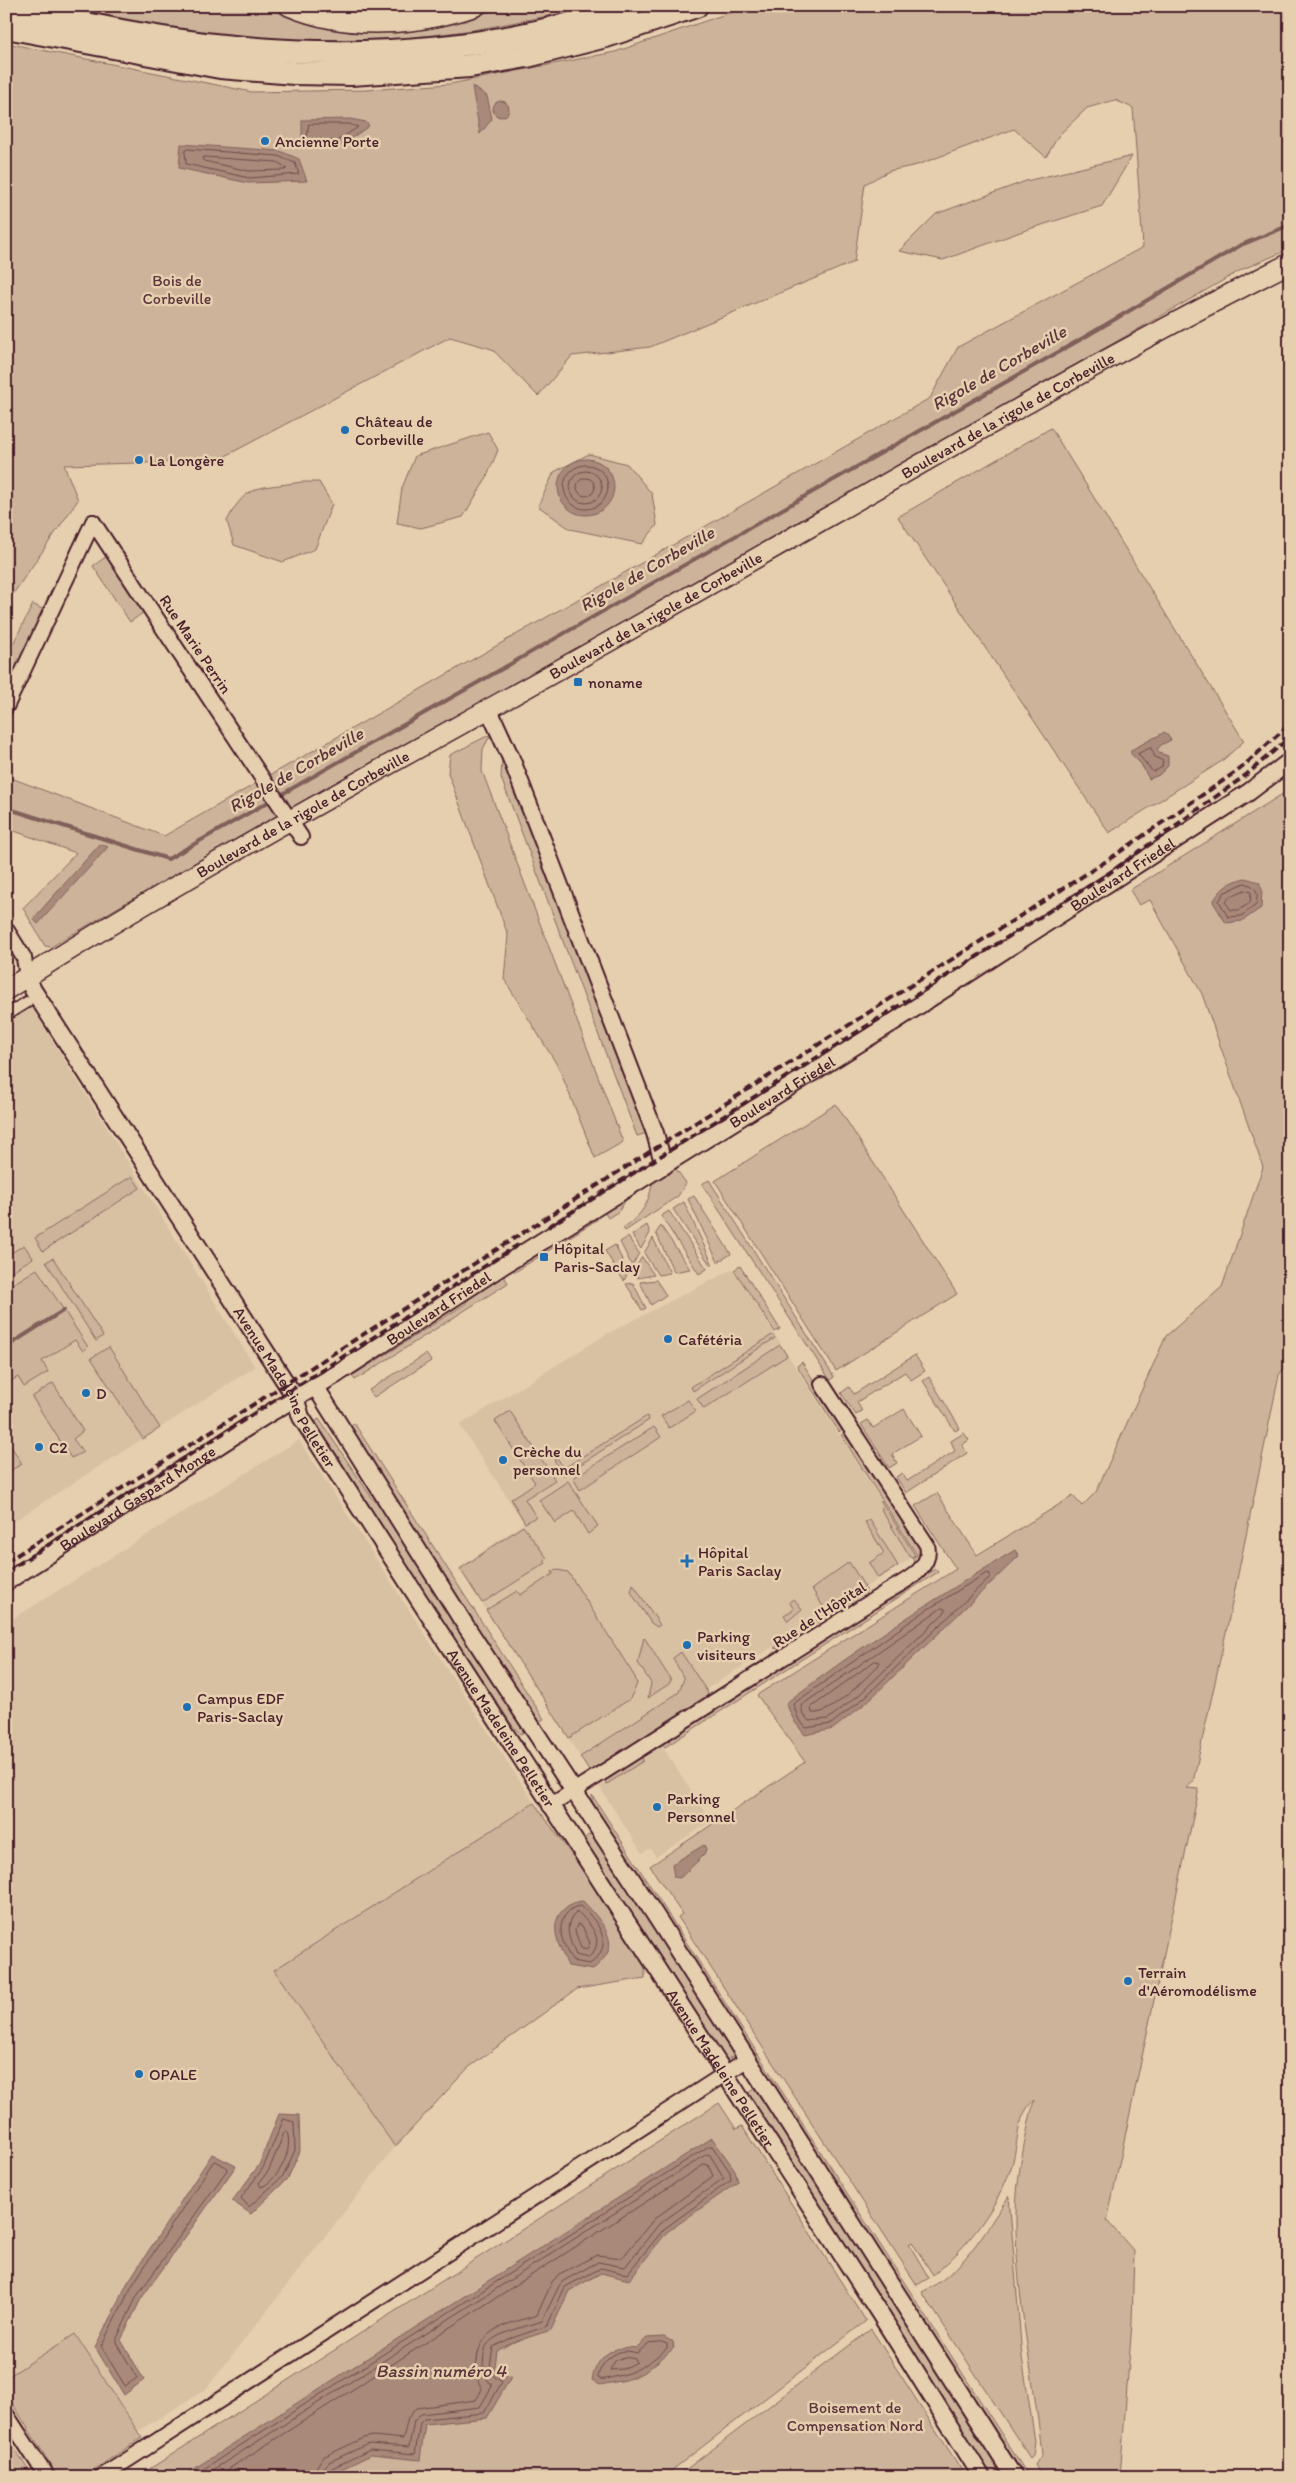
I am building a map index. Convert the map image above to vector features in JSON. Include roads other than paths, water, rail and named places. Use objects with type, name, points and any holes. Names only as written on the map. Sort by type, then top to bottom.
[{"type":"highway","points":[[6,8],[143,35],[212,45],[300,52],[350,52],[455,46],[520,36],[603,16],[630,6]]},
{"type":"highway","points":[[6,27],[220,67],[294,73],[351,74],[470,66],[527,56],[606,36],[696,6]]},
{"type":"main road","points":[[290,6],[342,20],[387,23],[436,18],[476,6]]},
{"type":"main road","name":"Boulevard de la rigole de Corbeville","points":[[6,990],[286,812],[489,710],[1138,342],[1290,262]]},
{"type":"street","name":"Rue Marie Perrin","points":[[6,707],[34,652],[93,522],[301,837]]},
{"type":"street","points":[[489,710],[522,786],[655,1133],[664,1166]]},
{"type":"street","name":"Boulevard Friedel","points":[[268,1414],[664,1166],[1249,792],[1290,761]]},
{"type":"street","points":[[6,929],[24,958],[27,977]]},
{"type":"street","name":"Avenue Madeleine Pelletier","points":[[27,977],[33,990],[295,1397],[300,1417],[880,2314],[982,2477]]},
{"type":"street","points":[[6,1015],[27,1002]]},
{"type":"street","name":"Rue de l'Hôpital","points":[[550,1806],[915,1574],[926,1562],[930,1554],[927,1545],[822,1384]]},
{"type":"street","name":"Avenue Madeleine Pelletier","points":[[315,1386],[462,1620],[576,1791],[748,2058],[1014,2477]]},
{"type":"street","name":"Boulevard Gaspard Monge","points":[[6,1582],[268,1414]]},
{"type":"street","points":[[101,2477],[748,2058]]},
{"type":"street","points":[[6,2414],[47,2477]]},
{"type":"water","points":[[472,86],[487,96],[492,119],[480,134]]},
{"type":"water","points":[[498,101],[504,101],[509,106],[507,115],[498,117],[493,112],[493,106]]},
{"type":"water","points":[[350,119],[366,122],[369,126],[340,146],[302,146],[302,120]]},
{"type":"water","points":[[181,144],[280,151],[299,159],[307,181],[248,183],[179,168]]},
{"type":"water","points":[[586,459],[601,464],[609,472],[614,487],[609,502],[601,510],[586,515],[571,510],[563,502],[558,487],[563,472],[571,464]]},
{"type":"water","points":[[1165,732],[1171,740],[1161,745],[1157,750],[1159,753],[1168,756],[1168,766],[1159,775],[1149,779],[1141,764],[1131,754],[1131,750]]},
{"type":"water","points":[[100,844],[108,847],[38,924],[33,919]]},
{"type":"water","points":[[1245,878],[1259,882],[1262,889],[1261,908],[1242,921],[1226,923],[1213,902],[1226,886],[1234,881]]},
{"type":"water","points":[[1015,1550],[1019,1556],[866,1703],[833,1729],[805,1735],[794,1721],[786,1703],[841,1662],[956,1586]]},
{"type":"water","points":[[704,1845],[706,1849],[704,1855],[680,1878],[674,1877],[672,1864]]},
{"type":"water","points":[[583,1901],[604,1926],[609,1941],[606,1955],[593,1970],[568,1966],[559,1946],[556,1933],[557,1921],[562,1911],[572,1904]]},
{"type":"water","points":[[279,2114],[299,2115],[300,2151],[288,2178],[251,2214],[232,2201],[259,2165]]},
{"type":"water","name":"Bassin numéro 4","points":[[712,2138],[735,2170],[738,2182],[667,2232],[629,2280],[601,2273],[569,2291],[551,2330],[511,2343],[497,2351],[494,2373],[511,2377],[487,2418],[425,2424],[420,2460],[371,2455],[335,2472],[333,2477],[181,2477]]},
{"type":"water","points":[[212,2154],[236,2166],[141,2299],[121,2340],[144,2380],[124,2395],[95,2347],[128,2282]]},
{"type":"water","points":[[664,2337],[673,2342],[674,2348],[645,2372],[626,2380],[600,2385],[592,2380],[597,2365],[613,2350],[628,2347],[636,2348],[647,2338]]},
{"type":"waterway","name":"Rigole de Corbeville","points":[[6,808],[168,859],[1083,338],[1241,245],[1290,225]]},
{"type":"waterway","points":[[6,1347],[64,1310]]},
{"type":"railway","points":[[6,1562],[1108,860],[1240,769],[1290,724]]},
{"type":"railway","points":[[548,1227],[1108,874],[1246,775],[1290,737]]},
{"type":"railway","points":[[6,1572],[518,1245]]},
{"type":"place","name":"Ancienne Porte","points":[[265,141]]},
{"type":"place","name":"Château de Corbeville","points":[[345,430]]},
{"type":"place","name":"La Longère","points":[[139,460]]},
{"type":"place","name":"noname","points":[[578,682]]},
{"type":"place","name":"Hôpital Paris-Saclay","points":[[544,1257]]},
{"type":"place","name":"Cafétéria","points":[[668,1339]]},
{"type":"place","name":"D","points":[[86,1393]]},
{"type":"place","name":"C2","points":[[39,1447]]},
{"type":"place","name":"Crèche du personnel","points":[[503,1460]]},
{"type":"place","name":"Hôpital Paris Saclay","points":[[687,1561]]},
{"type":"place","name":"Parking visiteurs","points":[[687,1645]]},
{"type":"place","name":"Campus EDF Paris-Saclay","points":[[187,1707]]},
{"type":"place","name":"Parking Personnel","points":[[657,1807]]},
{"type":"place","name":"Terrain d'Aéromodélisme","points":[[1128,1981]]},
{"type":"place","name":"OPALE","points":[[139,2074]]},
{"type":"park label","name":"Bois de Corbeville","points":[[177,289]]},
{"type":"park label","name":"Boisement de Compensation Nord","points":[[855,2416]]}]
